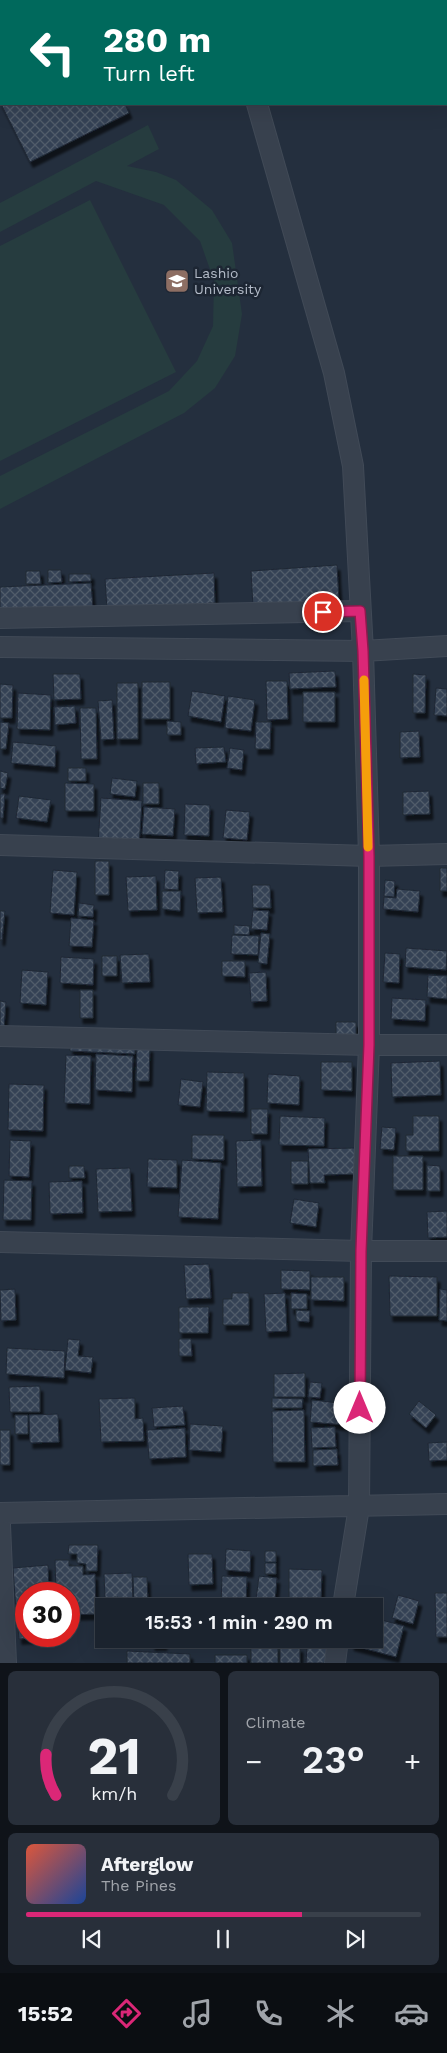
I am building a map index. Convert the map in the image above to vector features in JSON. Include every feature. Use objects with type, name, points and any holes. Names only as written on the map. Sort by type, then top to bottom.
[{"type":"street","points":[[257,105],[334,373],[353,466],[363,651],[369,856],[369,1045],[361,1251],[359,1506],[344,1598]]},
{"type":"street","points":[[0,618],[360,611]]},
{"type":"street","points":[[0,647],[363,651],[447,646]]},
{"type":"street","points":[[0,845],[369,856],[447,854]]},
{"type":"street","points":[[0,1036],[369,1045],[447,1045]]},
{"type":"street","points":[[0,1242],[361,1251],[447,1250]]},
{"type":"street","points":[[0,1512],[447,1504]]},
{"type":"street","points":[[0,1525],[6,1663]]},
{"type":"street","points":[[335,1663],[337,1648]]},
{"type":"green space","points":[[148,125],[159,149],[127,166],[156,172],[176,180],[212,210],[232,243],[242,314],[235,356],[215,388],[184,413],[0,509],[0,476],[169,391],[197,361],[213,326],[214,281],[200,241],[164,205],[96,181],[0,232],[0,203]]},
{"type":"green space","points":[[90,200],[176,372],[0,461],[0,246]]},
{"type":"building","points":[[2,105],[125,105],[129,113],[30,162]]},
{"type":"building","points":[[337,565],[339,602],[253,607],[251,571]]},
{"type":"building","points":[[48,570],[61,570],[62,582],[48,583]]},
{"type":"building","points":[[26,571],[40,571],[41,584],[26,584]]},
{"type":"building","points":[[214,573],[215,603],[107,609],[105,579]]},
{"type":"building","points":[[69,574],[91,574],[91,581],[69,582]]},
{"type":"building","points":[[91,583],[93,610],[0,615],[0,587]]},
{"type":"building","points":[[335,671],[336,687],[290,689],[289,673]]},
{"type":"building","points":[[53,674],[80,674],[81,699],[54,700]]},
{"type":"building","points":[[413,674],[426,675],[425,713],[413,713]]},
{"type":"building","points":[[266,681],[287,681],[288,719],[267,720]]},
{"type":"building","points":[[142,682],[170,682],[170,719],[142,719]]},
{"type":"building","points":[[117,683],[138,683],[138,739],[117,739]]},
{"type":"building","points":[[0,684],[13,685],[12,718],[0,718]]},
{"type":"building","points":[[436,688],[447,689],[447,716],[434,715]]},
{"type":"building","points":[[192,691],[225,696],[221,722],[188,716]]},
{"type":"building","points":[[303,692],[335,692],[335,722],[303,722]]},
{"type":"building","points":[[18,693],[51,695],[50,730],[17,729]]},
{"type":"building","points":[[228,696],[255,700],[251,731],[225,728]]},
{"type":"building","points":[[112,700],[114,739],[101,740],[98,701]]},
{"type":"building","points":[[75,706],[76,723],[55,725],[54,707]]},
{"type":"building","points":[[80,708],[96,708],[97,759],[81,759]]},
{"type":"building","points":[[167,721],[181,722],[181,735],[167,735]]},
{"type":"building","points":[[0,722],[9,723],[6,749],[0,749]]},
{"type":"building","points":[[256,722],[271,722],[270,749],[255,749]]},
{"type":"building","points":[[419,731],[420,757],[400,758],[400,732]]},
{"type":"building","points":[[13,742],[56,746],[55,767],[11,763]]},
{"type":"building","points":[[224,747],[226,762],[196,764],[195,748]]},
{"type":"building","points":[[230,748],[244,750],[242,770],[227,768]]},
{"type":"building","points":[[68,768],[86,768],[86,781],[68,781]]},
{"type":"building","points":[[0,771],[8,773],[5,789],[0,788]]},
{"type":"building","points":[[112,778],[137,781],[135,797],[110,794]]},
{"type":"building","points":[[65,783],[94,784],[94,811],[65,811]]},
{"type":"building","points":[[143,783],[159,783],[159,804],[143,804]]},
{"type":"building","points":[[429,791],[430,814],[403,815],[403,792]]},
{"type":"building","points":[[0,794],[5,794],[3,818],[0,818]]},
{"type":"building","points":[[19,796],[51,800],[47,822],[16,818]]},
{"type":"building","points":[[101,798],[142,801],[139,847],[98,844]]},
{"type":"building","points":[[185,804],[210,805],[209,836],[184,835]]},
{"type":"building","points":[[144,807],[175,809],[173,836],[142,834]]},
{"type":"building","points":[[226,810],[250,812],[247,840],[223,838]]},
{"type":"building","points":[[95,861],[109,861],[109,895],[95,895]]},
{"type":"building","points":[[440,868],[447,868],[447,891],[440,891]]},
{"type":"building","points":[[53,870],[77,872],[74,915],[50,913]]},
{"type":"building","points":[[165,870],[179,871],[178,890],[164,889]]},
{"type":"building","points":[[156,876],[157,910],[128,911],[126,877]]},
{"type":"building","points":[[221,877],[223,912],[197,913],[195,878]]},
{"type":"building","points":[[385,880],[395,881],[394,897],[384,896]]},
{"type":"building","points":[[252,885],[270,885],[271,908],[253,908]]},
{"type":"building","points":[[397,889],[420,891],[418,912],[383,909],[384,897],[396,898]]},
{"type":"building","points":[[162,891],[181,891],[180,911],[162,909]]},
{"type":"building","points":[[79,903],[94,905],[93,917],[78,916]]},
{"type":"building","points":[[253,910],[269,911],[267,930],[251,929]]},
{"type":"building","points":[[0,911],[5,911],[2,940],[0,940]]},
{"type":"building","points":[[71,918],[94,920],[92,947],[69,946]]},
{"type":"building","points":[[234,925],[250,926],[249,935],[234,934]]},
{"type":"building","points":[[261,933],[270,934],[267,964],[258,963]]},
{"type":"building","points":[[232,935],[259,936],[258,955],[231,954]]},
{"type":"building","points":[[406,948],[447,951],[446,970],[405,967]]},
{"type":"building","points":[[385,953],[400,954],[399,983],[383,982]]},
{"type":"building","points":[[149,954],[150,982],[122,983],[120,955]]},
{"type":"building","points":[[102,956],[117,956],[117,976],[102,976]]},
{"type":"building","points":[[61,957],[94,959],[93,985],[60,983]]},
{"type":"building","points":[[222,961],[245,961],[245,977],[222,976]]},
{"type":"building","points":[[22,970],[48,972],[46,1005],[20,1003]]},
{"type":"building","points":[[266,972],[267,1001],[251,1002],[249,973]]},
{"type":"building","points":[[428,975],[447,976],[447,999],[427,997]]},
{"type":"building","points":[[80,990],[93,990],[93,1018],[80,1018]]},
{"type":"building","points":[[392,998],[426,1000],[425,1021],[391,1019]]},
{"type":"building","points":[[0,1001],[6,1002],[4,1028],[0,1027]]},
{"type":"building","points":[[336,1022],[356,1022],[356,1038],[336,1038]]},
{"type":"building","points":[[70,1041],[135,1045],[135,1054],[70,1051]]},
{"type":"building","points":[[137,1047],[150,1047],[149,1081],[136,1081]]},
{"type":"building","points":[[96,1054],[133,1056],[132,1092],[95,1090]]},
{"type":"building","points":[[66,1055],[91,1056],[90,1104],[64,1103]]},
{"type":"building","points":[[440,1061],[441,1095],[392,1097],[391,1063]]},
{"type":"building","points":[[321,1062],[352,1062],[352,1091],[321,1090]]},
{"type":"building","points":[[207,1072],[244,1073],[244,1112],[206,1111]]},
{"type":"building","points":[[268,1074],[300,1076],[299,1105],[267,1103]]},
{"type":"building","points":[[181,1079],[203,1082],[200,1107],[178,1105]]},
{"type":"building","points":[[9,1084],[44,1085],[43,1131],[8,1130]]},
{"type":"building","points":[[251,1109],[268,1109],[267,1134],[251,1134]]},
{"type":"building","points":[[280,1116],[325,1118],[324,1146],[279,1145]]},
{"type":"building","points":[[413,1116],[439,1116],[439,1151],[406,1151],[406,1135],[413,1135]]},
{"type":"building","points":[[382,1127],[396,1128],[394,1150],[380,1149]]},
{"type":"building","points":[[192,1135],[224,1135],[224,1160],[192,1159]]},
{"type":"building","points":[[10,1140],[31,1141],[29,1177],[9,1176]]},
{"type":"building","points":[[261,1140],[262,1186],[237,1187],[236,1141]]},
{"type":"building","points":[[356,1148],[357,1174],[324,1175],[325,1183],[310,1183],[308,1149]]},
{"type":"building","points":[[393,1156],[423,1156],[423,1190],[393,1190]]},
{"type":"building","points":[[148,1159],[177,1160],[177,1188],[147,1187]]},
{"type":"building","points":[[182,1160],[221,1163],[218,1219],[178,1217]]},
{"type":"building","points":[[291,1161],[308,1161],[308,1184],[291,1184]]},
{"type":"building","points":[[427,1165],[440,1166],[440,1191],[427,1191]]},
{"type":"building","points":[[69,1166],[84,1166],[85,1178],[69,1178]]},
{"type":"building","points":[[130,1168],[132,1211],[98,1212],[96,1169]]},
{"type":"building","points":[[4,1180],[32,1181],[31,1220],[3,1220]]},
{"type":"building","points":[[82,1181],[83,1213],[50,1214],[49,1182]]},
{"type":"building","points":[[294,1199],[319,1203],[316,1227],[290,1223]]},
{"type":"building","points":[[447,1211],[447,1237],[428,1238],[427,1212]]},
{"type":"building","points":[[209,1264],[211,1298],[186,1299],[184,1265]]},
{"type":"building","points":[[281,1270],[310,1271],[310,1290],[281,1289]]},
{"type":"building","points":[[389,1276],[437,1277],[437,1316],[390,1316]]},
{"type":"building","points":[[311,1277],[344,1277],[344,1301],[311,1300]]},
{"type":"building","points":[[15,1289],[16,1320],[1,1321],[0,1290]]},
{"type":"building","points":[[440,1289],[447,1290],[447,1321],[439,1320]]},
{"type":"building","points":[[232,1293],[249,1293],[249,1325],[223,1325],[223,1299],[232,1299]]},
{"type":"building","points":[[285,1293],[287,1331],[266,1332],[264,1294]]},
{"type":"building","points":[[291,1293],[307,1294],[307,1309],[291,1309]]},
{"type":"building","points":[[179,1307],[209,1307],[208,1333],[179,1333]]},
{"type":"building","points":[[296,1310],[310,1311],[309,1322],[296,1321]]},
{"type":"building","points":[[68,1339],[80,1340],[78,1356],[93,1357],[91,1373],[65,1370]]},
{"type":"building","points":[[179,1339],[191,1339],[192,1356],[179,1356]]},
{"type":"building","points":[[7,1348],[65,1351],[64,1378],[6,1374]]},
{"type":"building","points":[[305,1373],[305,1397],[274,1397],[274,1374]]},
{"type":"building","points":[[310,1382],[322,1383],[320,1398],[308,1397]]},
{"type":"building","points":[[40,1386],[40,1412],[10,1412],[9,1387]]},
{"type":"building","points":[[135,1398],[135,1419],[143,1418],[144,1441],[101,1442],[99,1399]]},
{"type":"building","points":[[272,1398],[303,1399],[302,1408],[272,1408]]},
{"type":"building","points":[[312,1400],[348,1404],[346,1425],[310,1422]]},
{"type":"building","points":[[419,1401],[436,1415],[426,1428],[409,1414]]},
{"type":"building","points":[[183,1406],[185,1425],[154,1427],[152,1408]]},
{"type":"building","points":[[304,1410],[305,1462],[273,1462],[272,1411]]},
{"type":"building","points":[[58,1414],[59,1442],[30,1443],[29,1415]]},
{"type":"building","points":[[15,1415],[28,1415],[28,1434],[15,1434]]},
{"type":"building","points":[[190,1424],[223,1426],[221,1452],[189,1450]]},
{"type":"building","points":[[335,1427],[336,1447],[312,1448],[311,1428]]},
{"type":"building","points":[[185,1428],[186,1457],[149,1459],[147,1430]]},
{"type":"building","points":[[0,1430],[10,1430],[10,1465],[0,1465]]},
{"type":"building","points":[[447,1442],[447,1460],[429,1461],[428,1443]]},
{"type":"building","points":[[337,1449],[338,1465],[313,1466],[313,1450]]},
{"type":"building","points":[[69,1545],[98,1545],[97,1571],[86,1571],[86,1564],[77,1563],[77,1554],[68,1554]]},
{"type":"building","points":[[226,1549],[251,1551],[250,1572],[225,1570]]},
{"type":"building","points":[[265,1551],[276,1551],[276,1562],[265,1562]]},
{"type":"building","points":[[188,1554],[212,1554],[213,1584],[189,1585]]},
{"type":"building","points":[[55,1560],[69,1560],[69,1566],[83,1566],[83,1575],[95,1574],[95,1614],[80,1615],[80,1582],[56,1582]]},
{"type":"building","points":[[265,1563],[276,1563],[276,1574],[265,1574]]},
{"type":"building","points":[[48,1565],[49,1582],[15,1582],[15,1597],[13,1568]]},
{"type":"building","points":[[289,1569],[322,1570],[321,1598],[289,1598]]},
{"type":"building","points":[[132,1573],[133,1598],[105,1598],[104,1574]]},
{"type":"building","points":[[222,1576],[247,1577],[246,1598],[221,1598]]},
{"type":"building","points":[[259,1576],[277,1578],[275,1598],[256,1598]]},
{"type":"building","points":[[133,1577],[147,1577],[148,1598],[134,1598]]},
{"type":"building","points":[[435,1593],[447,1593],[447,1637],[436,1637]]},
{"type":"building","points":[[398,1595],[419,1601],[413,1624],[392,1618]]},
{"type":"building","points":[[383,1620],[404,1626],[396,1657],[362,1648],[383,1648]]},
{"type":"building","points":[[251,1648],[278,1648],[278,1663],[251,1663]]},
{"type":"building","points":[[280,1648],[300,1648],[300,1663],[280,1663]]},
{"type":"building","points":[[307,1648],[329,1648],[328,1663],[306,1663]]},
{"type":"building","points":[[127,1651],[190,1654],[190,1663],[127,1663]]},
{"type":"building","points":[[215,1655],[247,1655],[247,1663],[215,1663]]},
{"type":"slow traffic","points":[[364,680],[368,847]]},
{"type":"place","name":"Lashio University","points":[[177,281]]},
{"type":"route","points":[[323,612],[360,611],[363,651],[369,856],[369,1045],[361,1251],[360,1408]]}]
